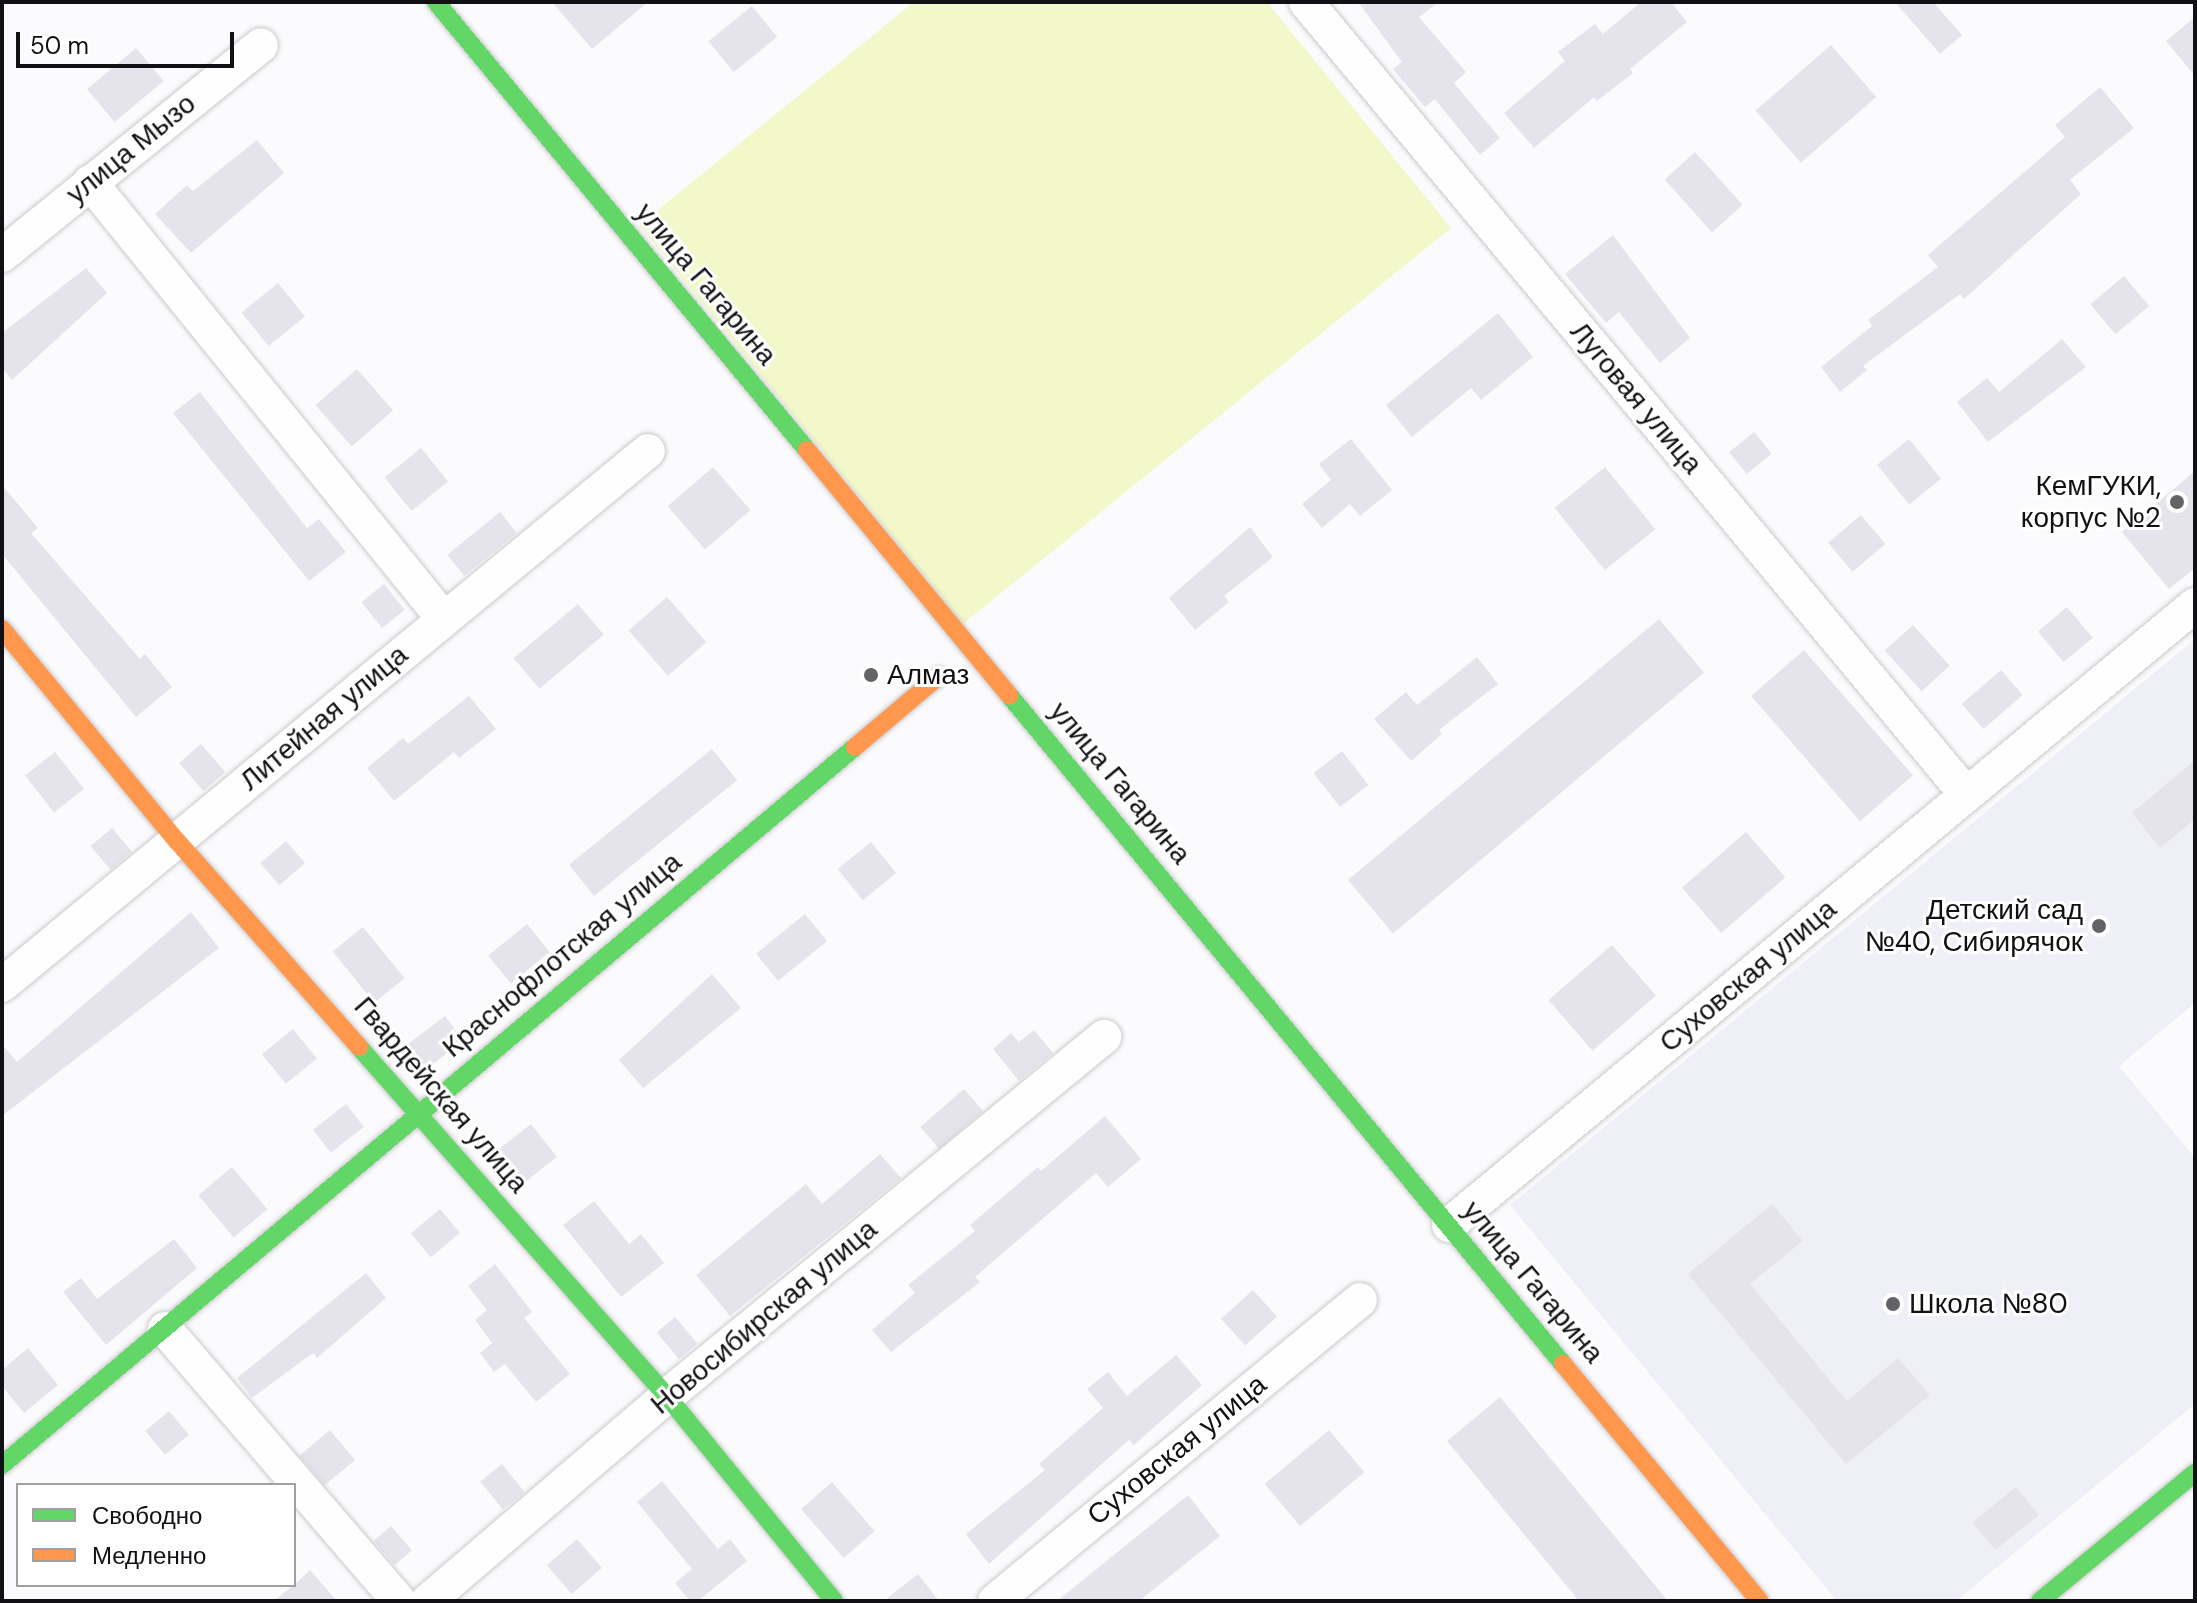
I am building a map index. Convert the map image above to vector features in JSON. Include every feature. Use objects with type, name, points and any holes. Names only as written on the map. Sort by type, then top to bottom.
[{"type":"street","name":"улица Гагарина","points":[[436,2],[1760,1601]]},
{"type":"street","name":"Луговая улица","points":[[1306,2],[1967,795]]},
{"type":"street","name":"улица Мызо","points":[[2,255],[261,45]]},
{"type":"street","points":[[90,182],[443,618]]},
{"type":"street","name":"Литейная улица","points":[[2,985],[648,451]]},
{"type":"street","name":"Суховская улица","points":[[1449,1225],[2195,605]]},
{"type":"street","name":"Гвардейская улица","points":[[2,629],[177,841],[667,1396],[834,1601]]},
{"type":"street","name":"Краснофлотская улица","points":[[2,1465],[939,676]]},
{"type":"street","name":"Новосибирская улица","points":[[428,1601],[667,1396],[1104,1037]]},
{"type":"street","name":"Суховская улица","points":[[995,1601],[1360,1300]]},
{"type":"street","points":[[165,1329],[399,1601]]},
{"type":"street","points":[[2040,1601],[2195,1473]]},
{"type":"shaded area","name":"Школа №80","points":[[2195,639],[2195,1003],[2119,1066],[2195,1158],[2195,1404],[1956,1601],[1837,1601],[1510,1205]]},
{"type":"green space","points":[[914,2],[1267,2],[1451,228],[963,624],[639,225]]},
{"type":"building","points":[[552,2],[648,2],[592,49]]},
{"type":"building","points":[[1358,2],[1439,2],[1419,17],[1466,72],[1454,83],[1500,138],[1480,155],[1435,99],[1425,107],[1393,69],[1402,62]]},
{"type":"building","points":[[1641,2],[1671,2],[1687,22],[1630,69],[1633,73],[1597,101],[1594,97],[1534,148],[1504,113],[1565,61],[1558,52],[1595,24],[1603,34]]},
{"type":"building","points":[[1895,2],[1933,2],[1962,35],[1940,54]]},
{"type":"building","points":[[752,6],[777,37],[734,72],[708,41]]},
{"type":"building","points":[[2195,17],[2195,76],[2166,41]]},
{"type":"building","points":[[1831,45],[1876,97],[1801,163],[1756,111]]},
{"type":"building","points":[[136,48],[164,81],[115,122],[87,89]]},
{"type":"building","points":[[2100,87],[2134,128],[2070,180],[2081,194],[1964,299],[1960,294],[1863,366],[1867,370],[1840,392],[1821,367],[1872,326],[1868,320],[1938,267],[1928,255],[2065,137],[2055,125]]},
{"type":"building","points":[[257,140],[284,173],[191,253],[155,214],[187,185],[193,191]]},
{"type":"building","points":[[1695,152],[1743,205],[1712,232],[1665,179]]},
{"type":"building","points":[[1613,235],[1690,338],[1660,363],[1619,312],[1606,323],[1565,274]]},
{"type":"building","points":[[86,268],[107,293],[12,380],[2,368],[2,333]]},
{"type":"building","points":[[2124,276],[2149,306],[2115,334],[2090,304]]},
{"type":"building","points":[[278,283],[305,316],[269,346],[241,313]]},
{"type":"building","points":[[1498,313],[1533,357],[1481,400],[1471,388],[1412,437],[1386,405]]},
{"type":"building","points":[[2062,339],[2086,367],[1988,442],[1957,402],[1987,378],[1999,392]]},
{"type":"building","points":[[357,369],[393,411],[352,447],[315,405]]},
{"type":"building","points":[[200,392],[307,528],[319,519],[346,552],[309,581],[173,413]]},
{"type":"building","points":[[1754,432],[1772,454],[1747,474],[1729,452]]},
{"type":"building","points":[[1351,439],[1392,490],[1360,516],[1350,504],[1322,528],[1302,504],[1331,480],[1319,464]]},
{"type":"building","points":[[1909,439],[1941,479],[1909,504],[1877,465]]},
{"type":"building","points":[[421,448],[448,481],[412,511],[384,478]]},
{"type":"building","points":[[713,467],[750,510],[705,549],[668,506]]},
{"type":"building","points":[[1605,467],[1655,529],[1605,570],[1554,508]]},
{"type":"building","name":"КемГУКИ, корпус №2","points":[[2195,471],[2195,568],[2169,589],[2122,532]]},
{"type":"building","points":[[2,485],[38,528],[31,533],[140,659],[145,654],[172,687],[136,717],[2,554]]},
{"type":"building","points":[[500,512],[517,533],[464,576],[447,555]]},
{"type":"building","points":[[1861,515],[1885,544],[1852,572],[1828,543]]},
{"type":"building","points":[[1250,527],[1273,557],[1224,596],[1229,602],[1195,630],[1169,598]]},
{"type":"building","points":[[384,584],[405,610],[382,628],[361,602]]},
{"type":"building","points":[[667,597],[706,642],[668,676],[629,630]]},
{"type":"building","points":[[578,604],[604,635],[539,689],[514,658]]},
{"type":"building","points":[[2067,607],[2093,638],[2064,662],[2038,631]]},
{"type":"building","points":[[1659,619],[1704,673],[1393,934],[1348,880]]},
{"type":"building","points":[[1913,625],[1950,666],[1922,691],[1885,650]]},
{"type":"building","points":[[1804,650],[1913,775],[1860,821],[1751,696]]},
{"type":"building","points":[[1477,657],[1498,684],[1439,730],[1442,734],[1411,761],[1374,719],[1406,692],[1417,705]]},
{"type":"building","points":[[2001,670],[2023,695],[1983,729],[1962,704]]},
{"type":"building","points":[[469,696],[496,729],[459,758],[454,752],[394,801],[367,768],[403,738],[408,744]]},
{"type":"building","points":[[201,744],[225,772],[203,791],[179,763]]},
{"type":"building","points":[[712,749],[737,780],[594,896],[569,865]]},
{"type":"building","points":[[1342,751],[1368,785],[1340,807],[1314,773]]},
{"type":"building","points":[[55,752],[84,789],[54,812],[25,775]]},
{"type":"building","points":[[2195,760],[2195,819],[2160,848],[2132,813]]},
{"type":"building","points":[[112,828],[132,852],[110,870],[91,846]]},
{"type":"building","points":[[1746,832],[1785,877],[1721,933],[1682,888]]},
{"type":"building","points":[[286,841],[305,863],[279,885],[260,863]]},
{"type":"building","points":[[871,842],[896,873],[863,900],[838,869]]},
{"type":"building","points":[[191,912],[219,948],[2,1116],[2,1044],[17,1062]]},
{"type":"building","points":[[805,914],[827,941],[778,981],[756,954]]},
{"type":"building","points":[[527,924],[550,952],[511,983],[488,955]]},
{"type":"building","points":[[363,927],[405,978],[374,1003],[333,952]]},
{"type":"building","points":[[1612,945],[1656,996],[1593,1051],[1549,1000]]},
{"type":"building","points":[[712,974],[741,1008],[643,1088],[619,1060]]},
{"type":"building","points":[[445,1016],[464,1041],[427,1068],[408,1044]]},
{"type":"building","points":[[293,1029],[317,1059],[286,1084],[262,1054]]},
{"type":"building","points":[[1034,1030],[1053,1053],[1019,1081],[993,1049],[1011,1033],[1019,1042]]},
{"type":"building","points":[[964,1089],[983,1111],[939,1149],[920,1127]]},
{"type":"building","points":[[346,1104],[364,1127],[331,1153],[313,1130]]},
{"type":"building","points":[[1105,1116],[1141,1159],[1108,1187],[1096,1173],[975,1277],[980,1282],[891,1352],[872,1330],[915,1293],[908,1285],[975,1231],[970,1225],[1038,1167],[1041,1171]]},
{"type":"building","points":[[531,1124],[557,1157],[521,1185],[496,1152]]},
{"type":"building","points":[[880,1154],[901,1178],[730,1316],[696,1275],[806,1184],[822,1204]]},
{"type":"building","points":[[232,1167],[267,1209],[234,1237],[198,1195]]},
{"type":"building","points":[[594,1201],[629,1244],[641,1234],[664,1263],[621,1297],[563,1225]]},
{"type":"building","points":[[1772,1204],[1803,1241],[1750,1284],[1847,1401],[1898,1358],[1930,1395],[1846,1464],[1688,1274]]},
{"type":"building","points":[[440,1209],[460,1233],[431,1257],[411,1233]]},
{"type":"building","points":[[174,1239],[197,1268],[106,1345],[63,1292],[81,1278],[97,1299]]},
{"type":"building","points":[[495,1264],[532,1312],[524,1318],[570,1374],[536,1402],[505,1364],[494,1372],[480,1353],[492,1343],[475,1320],[487,1310],[468,1286]]},
{"type":"building","points":[[366,1273],[386,1298],[317,1358],[313,1353],[252,1398],[237,1378]]},
{"type":"building","points":[[1253,1290],[1277,1317],[1245,1346],[1221,1319]]},
{"type":"building","points":[[675,1317],[697,1344],[679,1359],[657,1332]]},
{"type":"building","points":[[28,1348],[58,1385],[24,1413],[2,1386],[2,1370]]},
{"type":"building","points":[[1176,1355],[1202,1385],[1134,1445],[1129,1440],[989,1564],[966,1534],[1045,1470],[1039,1464],[1103,1408],[1087,1389],[1108,1372],[1127,1396]]},
{"type":"building","points":[[1500,1397],[1668,1601],[1579,1601],[1447,1441]]},
{"type":"building","points":[[169,1411],[189,1435],[165,1455],[145,1431]]},
{"type":"building","points":[[330,1430],[355,1460],[324,1486],[299,1456]]},
{"type":"building","points":[[1329,1430],[1364,1472],[1300,1526],[1265,1484]]},
{"type":"building","points":[[502,1464],[525,1492],[503,1510],[480,1482]]},
{"type":"building","points":[[662,1481],[718,1549],[730,1539],[747,1561],[698,1601],[690,1601],[675,1583],[692,1569],[637,1502]]},
{"type":"building","points":[[832,1482],[875,1531],[844,1558],[801,1509]]},
{"type":"building","points":[[2016,1487],[2039,1515],[1995,1550],[1972,1522]]},
{"type":"building","points":[[1188,1495],[1220,1536],[1139,1601],[1057,1601]]},
{"type":"building","points":[[391,1526],[412,1550],[395,1565],[374,1541]]},
{"type":"building","points":[[577,1539],[602,1568],[572,1594],[547,1565]]},
{"type":"building","points":[[310,1570],[337,1601],[273,1601],[291,1587],[296,1587],[296,1583]]},
{"type":"building","points":[[918,1574],[939,1601],[884,1601]]},
{"type":"traffic: fast","points":[[436,2],[807,450]]},
{"type":"traffic: fast","points":[[1009,695],[1563,1364]]},
{"type":"traffic: fast","points":[[2,1465],[855,747]]},
{"type":"traffic: fast","points":[[359,1047],[667,1396],[834,1601]]},
{"type":"traffic: fast","points":[[2040,1601],[2195,1473]]},
{"type":"traffic: slow","points":[[807,450],[1009,695]]},
{"type":"traffic: slow","points":[[2,629],[177,841],[359,1047]]},
{"type":"traffic: slow","points":[[855,747],[939,676]]},
{"type":"traffic: slow","points":[[1563,1364],[1760,1601]]},
{"type":"place","name":"КемГУКИ, корпус №2","points":[[2177,502]]},
{"type":"place","name":"Алмаз","points":[[871,675]]},
{"type":"place","name":"Детский сад №40, Сибирячок","points":[[2099,926]]},
{"type":"place","name":"Школа №80","points":[[1893,1304]]}]
